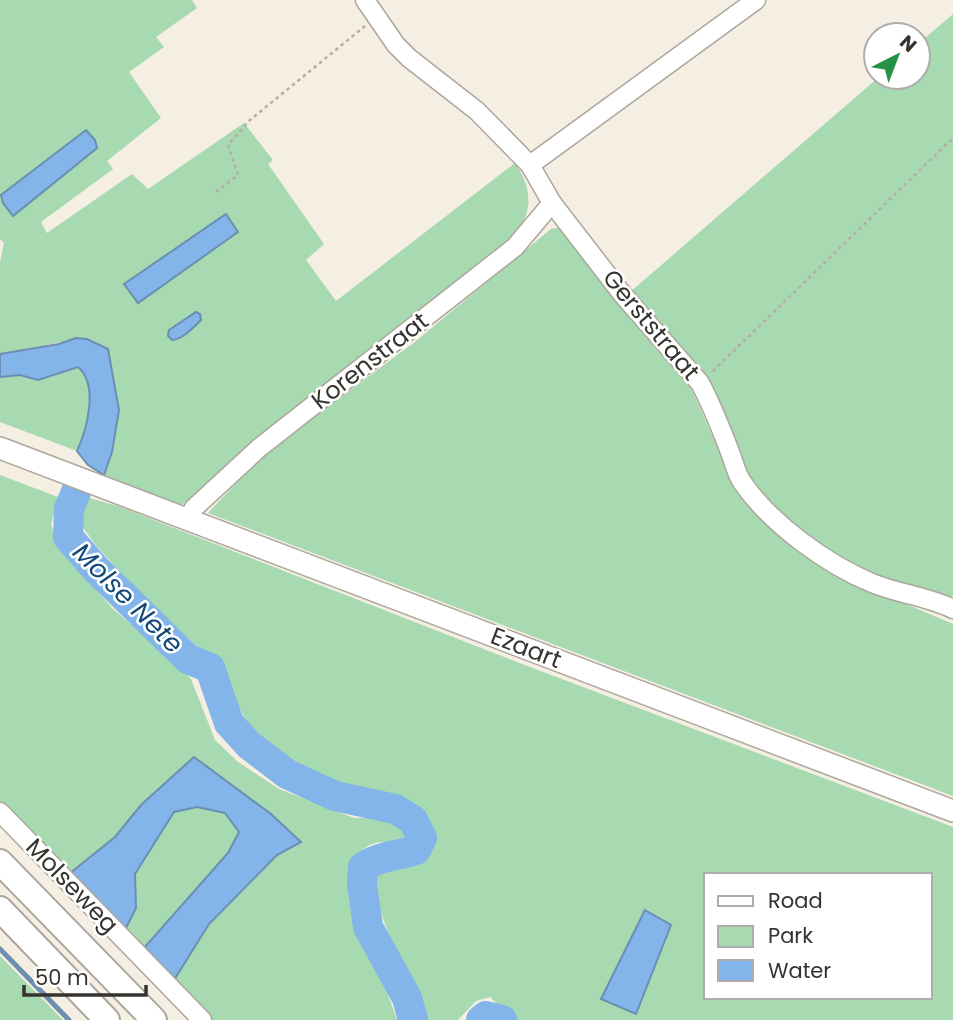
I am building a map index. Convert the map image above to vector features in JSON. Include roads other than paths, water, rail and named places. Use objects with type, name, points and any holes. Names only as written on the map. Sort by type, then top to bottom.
[{"type":"highway","points":[[0,862],[154,1020]]},
{"type":"highway","points":[[0,909],[107,1020]]},
{"type":"main road","name":"Ezaart","points":[[0,447],[953,811]]},
{"type":"street","name":"Gerststraat","points":[[365,0],[375,17],[409,58],[477,111],[530,165],[552,203],[623,295],[700,383],[741,480],[764,508],[842,570],[874,584],[953,609]]},
{"type":"street","points":[[530,165],[757,0]]},
{"type":"street","name":"Korenstraat","points":[[188,519],[194,508],[259,448],[515,247],[552,203]]},
{"type":"street","name":"Molseweg","points":[[0,812],[202,1020]]},
{"type":"water","points":[[86,130],[95,140],[97,148],[13,216],[3,203],[1,195]]},
{"type":"water","points":[[226,214],[238,232],[138,303],[124,284]]},
{"type":"water","points":[[196,312],[200,314],[201,320],[192,329],[176,339],[172,340],[168,336],[169,330]]},
{"type":"water","points":[[76,338],[87,339],[108,349],[119,410],[112,452],[104,475],[88,465],[77,451],[87,419],[90,396],[84,375],[78,367],[38,380],[20,375],[0,377],[0,354],[59,344]]},
{"type":"water","points":[[194,757],[271,814],[301,842],[277,855],[209,924],[174,980],[144,948],[228,853],[239,832],[225,813],[197,807],[174,812],[135,874],[136,908],[125,930],[69,874],[115,837],[141,805]]},
{"type":"water","points":[[645,910],[671,925],[636,1014],[601,999]]},
{"type":"waterway","name":"Molse Nete","points":[[76,492],[69,509],[68,537],[96,569],[188,659],[210,668],[229,723],[249,745],[287,774],[335,796],[395,809],[413,820],[422,838],[416,850],[369,863],[363,867],[362,884],[368,927],[407,998],[413,1020]]},
{"type":"waterway","points":[[0,949],[69,1020]]},
{"type":"waterway","name":"Molse Nete","points":[[481,1020],[486,1016],[502,1020]]}]
